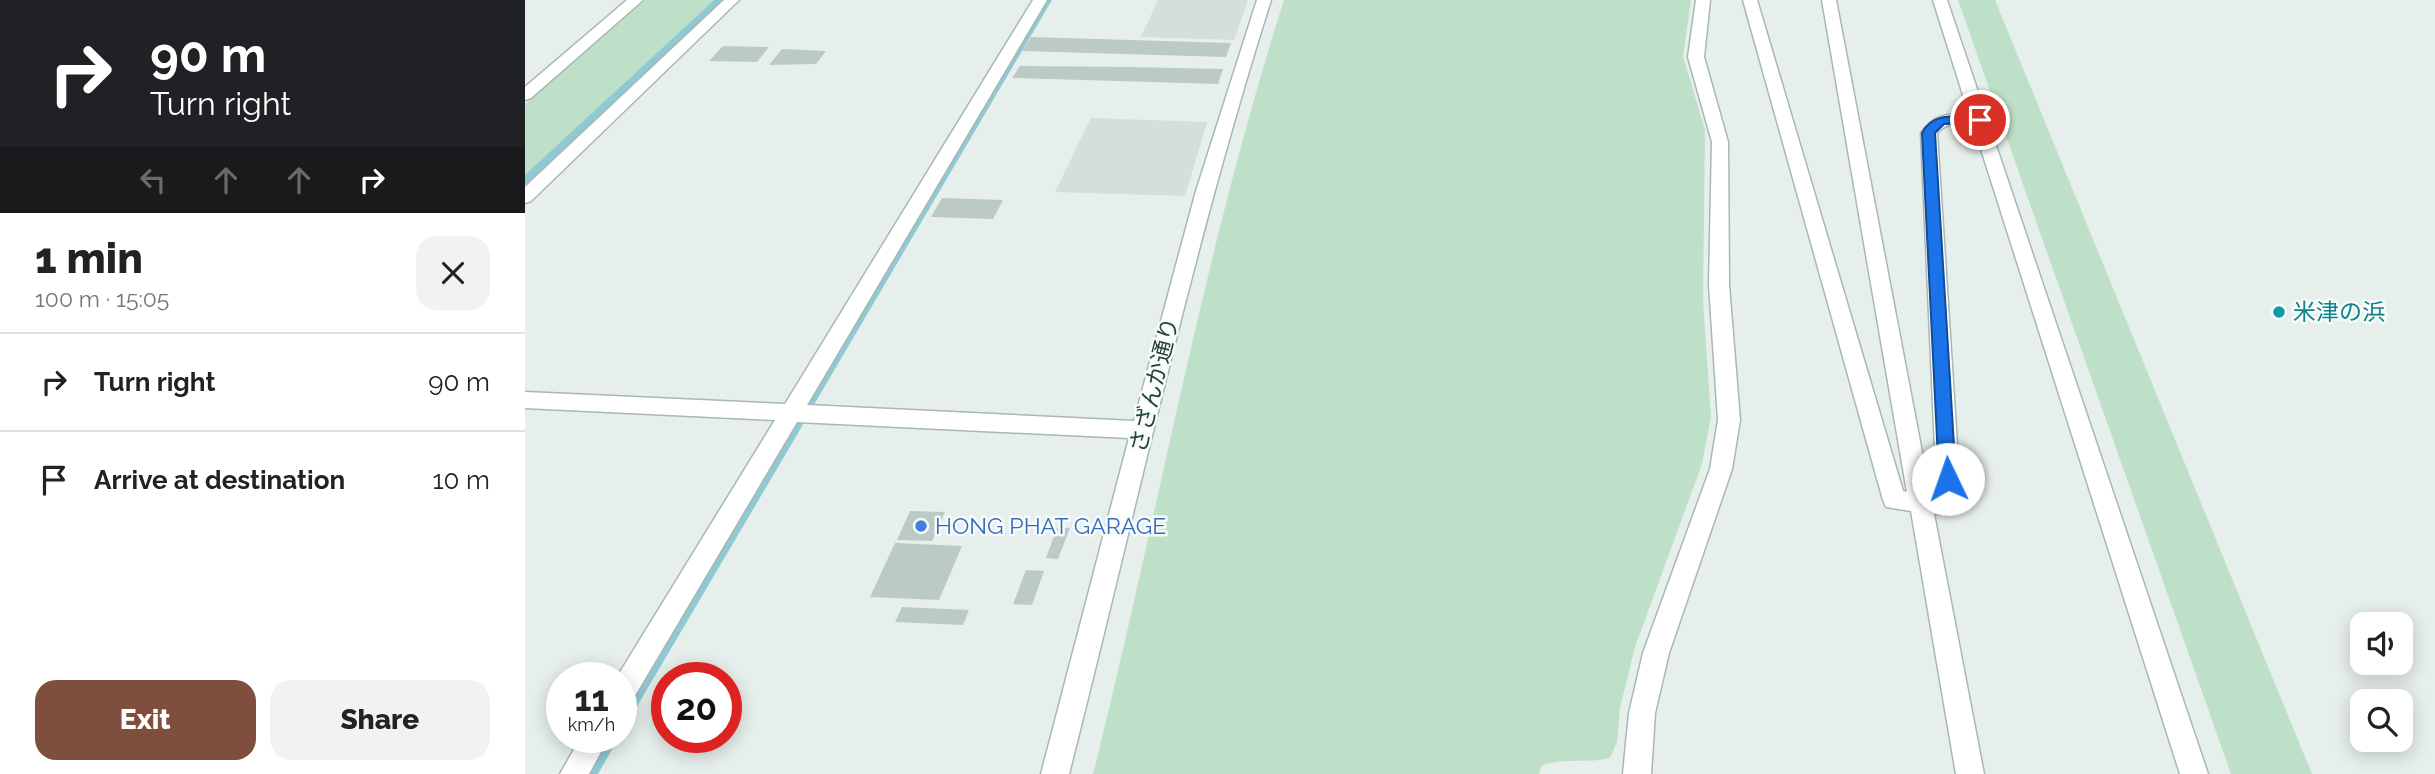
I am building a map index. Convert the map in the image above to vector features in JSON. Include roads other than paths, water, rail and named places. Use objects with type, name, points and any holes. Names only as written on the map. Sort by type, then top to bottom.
[{"type":"street","points":[[525,95],[636,0]]},
{"type":"street","points":[[525,197],[732,0]]},
{"type":"street","points":[[637,669],[1040,0]]},
{"type":"street","name":"さざんか通り","points":[[1055,774],[1224,124],[1264,0]]},
{"type":"street","points":[[1637,774],[1642,713],[1655,653],[1721,469],[1729,420],[1719,285],[1720,142],[1696,57],[1703,0]]},
{"type":"street","points":[[1750,0],[1894,500],[1949,506],[1929,133],[1932,125],[1942,121],[1980,120]]},
{"type":"street","points":[[1829,0],[1970,774]]},
{"type":"street","points":[[1940,0],[2194,774]]},
{"type":"street","points":[[525,400],[1143,430]]},
{"type":"street","points":[[574,774],[586,753]]},
{"type":"waterway","points":[[525,181],[719,0]]},
{"type":"waterway","points":[[808,405],[1048,0]]},
{"type":"waterway","points":[[637,693],[797,424]]},
{"type":"waterway","points":[[589,774],[601,753]]},
{"type":"place","name":"米津の浜","points":[[2279,312]]},
{"type":"place","name":"HONG PHAT GARAGE","points":[[921,526]]}]
